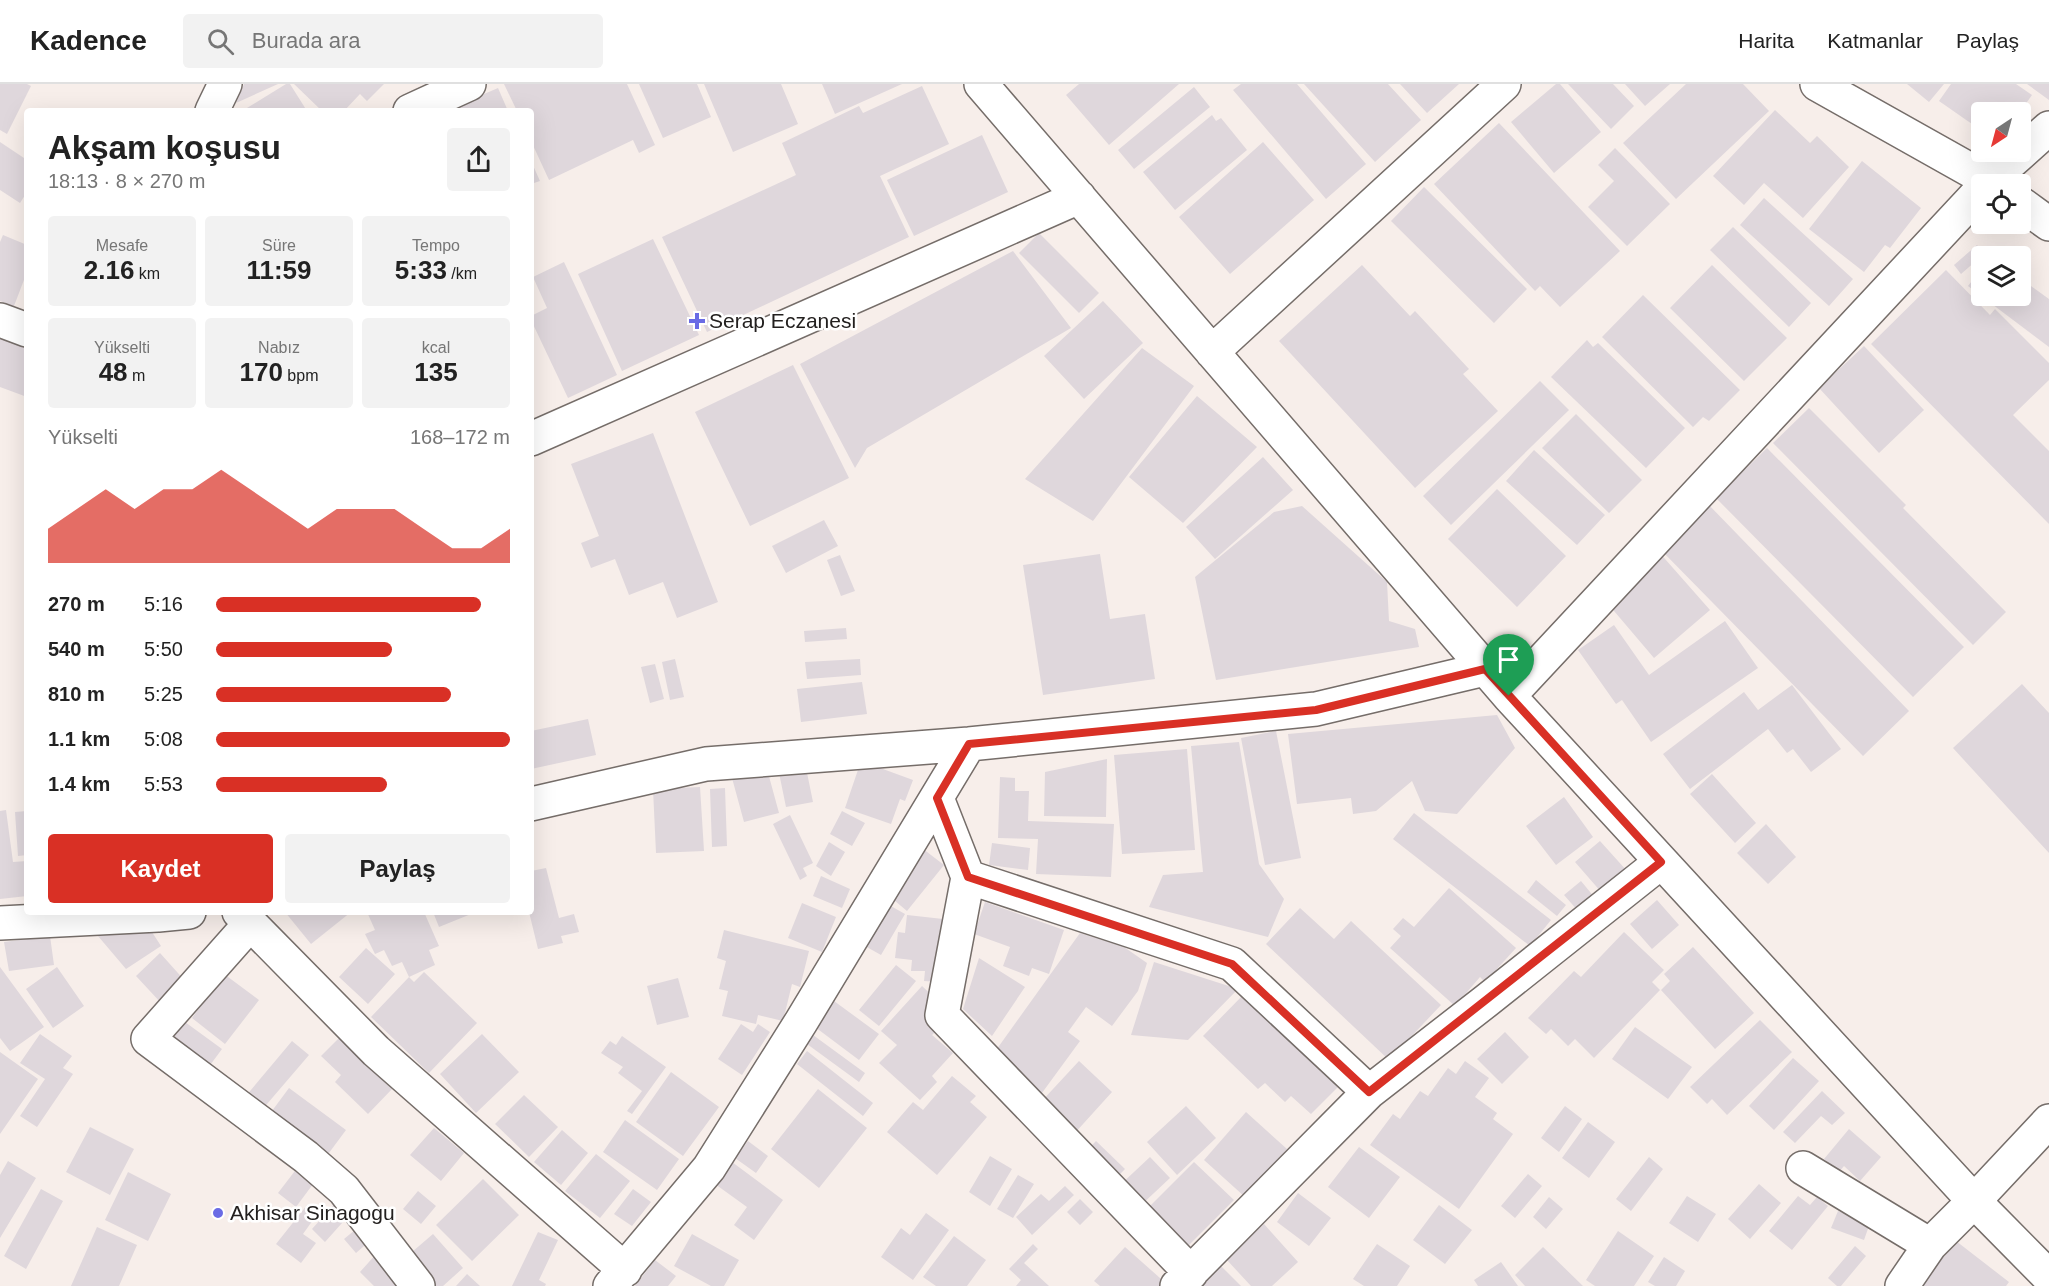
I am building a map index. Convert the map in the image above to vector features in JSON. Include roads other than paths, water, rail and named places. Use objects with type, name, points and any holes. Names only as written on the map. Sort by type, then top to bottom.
[{"type":"street","points":[[213,108],[225,84]]},
{"type":"street","points":[[417,108],[469,84]]},
{"type":"street","points":[[981,84],[1509,696],[1974,1201],[2049,1277]]},
{"type":"street","points":[[1212,352],[1504,84]]},
{"type":"street","points":[[1817,84],[1971,175]]},
{"type":"street","points":[[2000,174],[2049,128]]},
{"type":"street","points":[[534,438],[1078,197]]},
{"type":"street","points":[[1509,696],[1971,203]]},
{"type":"street","points":[[2031,211],[2049,224]]},
{"type":"street","points":[[0,320],[24,329]]},
{"type":"street","points":[[534,803],[706,764],[969,744],[1316,710],[1485,669]]},
{"type":"street","points":[[418,1286],[344,1190],[306,1157],[147,1039],[244,918],[376,1051],[617,1278],[709,1168],[801,1022],[969,744]]},
{"type":"street","points":[[937,798],[968,877],[942,1016],[1184,1279],[1369,1092],[1661,862]]},
{"type":"street","points":[[968,877],[1232,964],[1369,1092]]},
{"type":"street","points":[[0,922],[158,915]]},
{"type":"street","points":[[1902,1286],[1930,1245],[2049,1121]]},
{"type":"street","points":[[1803,1168],[1930,1245]]},
{"type":"place","name":"Serap Eczanesi","points":[[697,321]]},
{"type":"place","name":"Akhisar Sinagogu","points":[[218,1213]]}]
